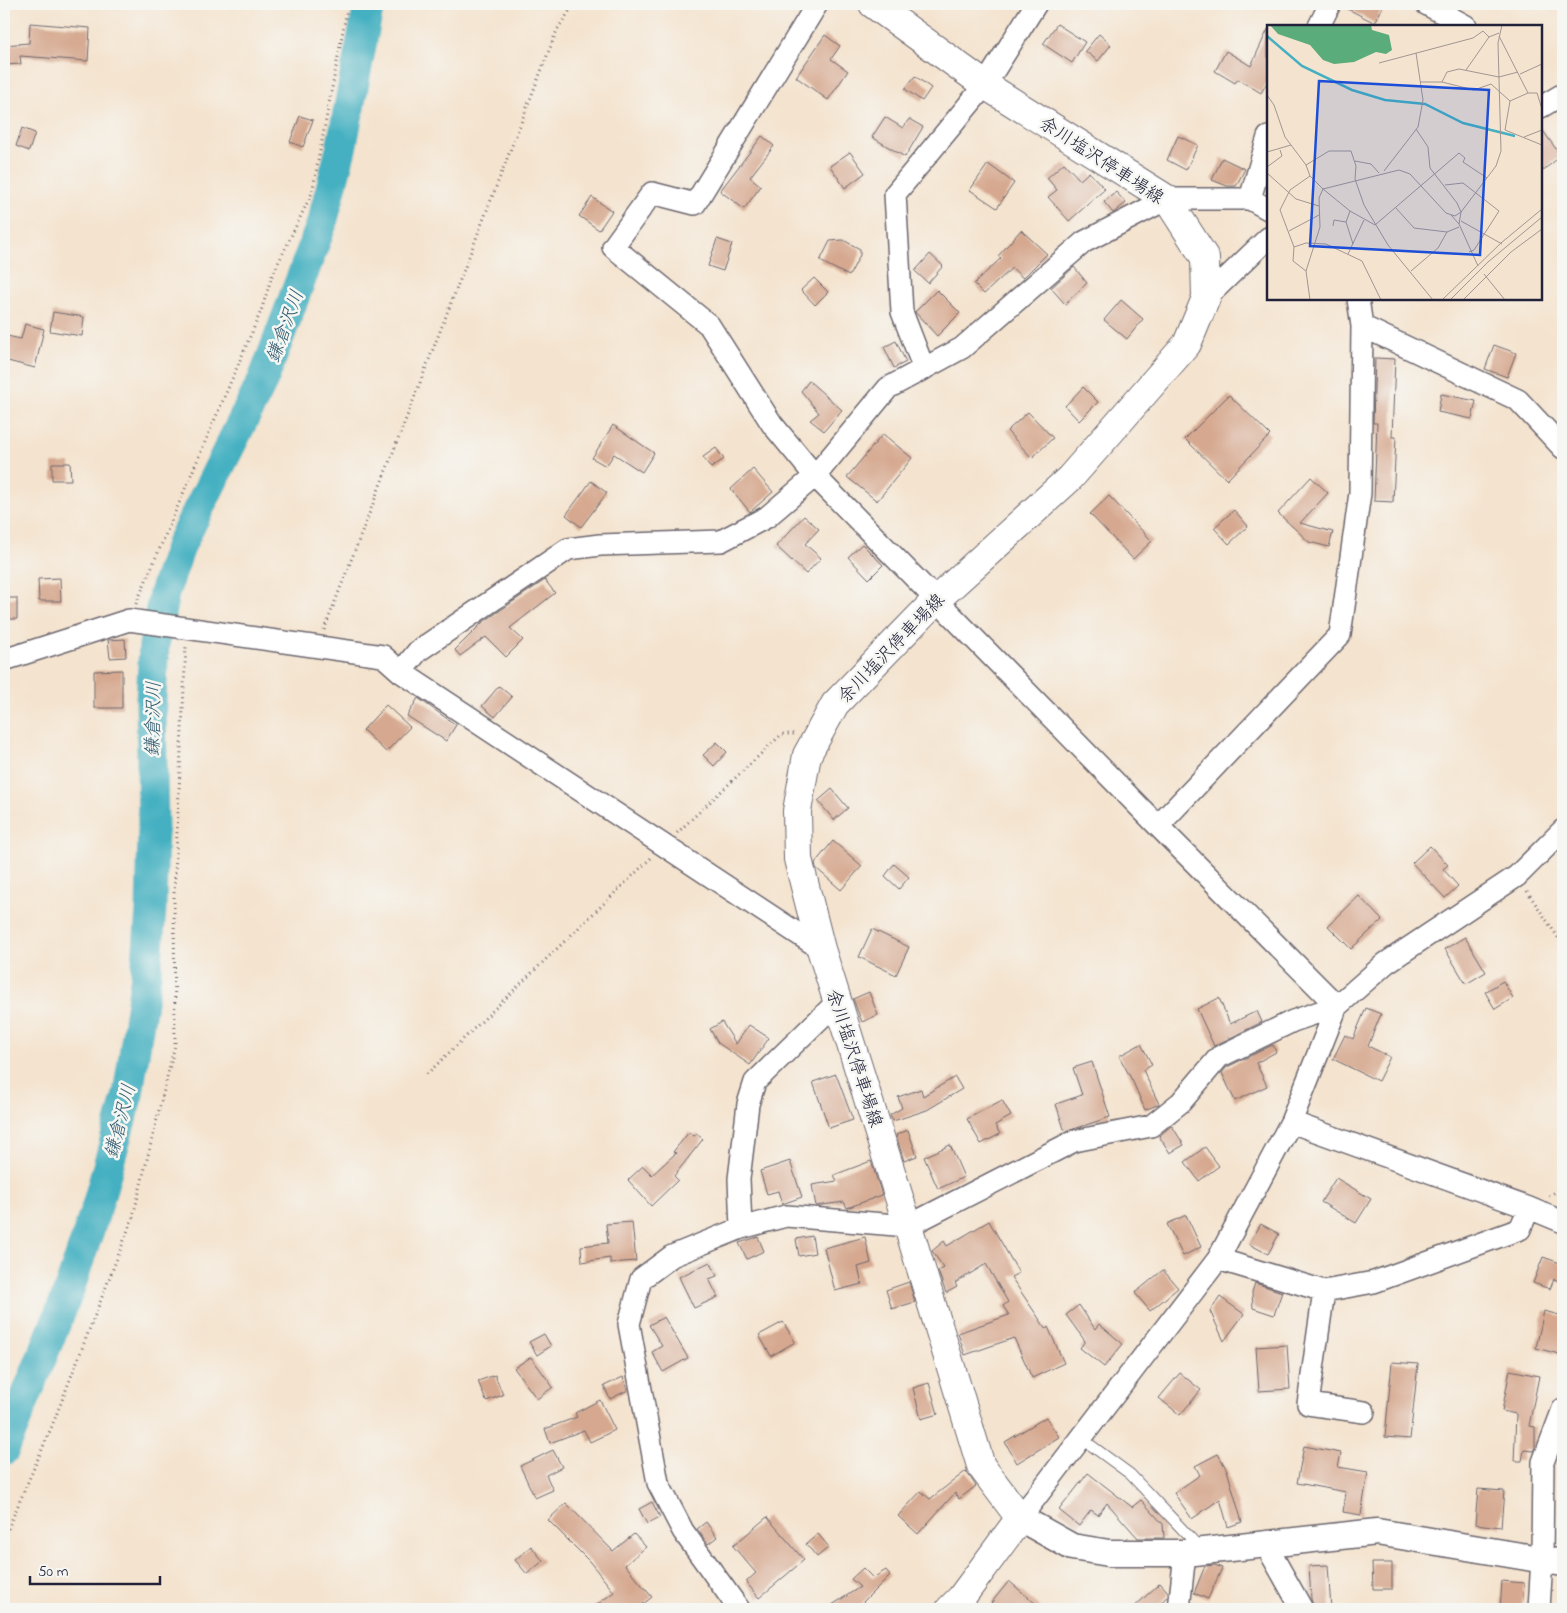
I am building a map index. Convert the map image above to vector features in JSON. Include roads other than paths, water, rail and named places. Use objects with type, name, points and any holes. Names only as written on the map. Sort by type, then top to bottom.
[{"type":"main road","name":"余川塩沢停車場線","points":[[873,4],[985,85],[1167,199],[1205,258],[1206,298],[1187,344],[1070,478],[936,600],[835,704],[807,755],[797,811],[798,859],[821,949],[981,1466],[1020,1518]]},
{"type":"main road","points":[[950,1609],[961,1598],[1020,1518]]},
{"type":"street","points":[[817,4],[695,204],[652,193],[613,247],[709,325],[772,424],[815,476],[1337,1006]]},
{"type":"street","points":[[924,368],[902,312],[895,194],[985,85],[1036,4]]},
{"type":"street","points":[[1320,25],[1330,4]]},
{"type":"street","points":[[1426,4],[1464,25]]},
{"type":"street","points":[[401,672],[418,651],[568,549],[600,545],[720,541],[767,517],[815,476],[888,388],[962,348],[1084,242],[1167,199],[1259,204],[1267,144]]},
{"type":"street","points":[[1206,298],[1267,239]]},
{"type":"street","points":[[1158,826],[1340,635],[1360,493],[1362,326],[1358,300]]},
{"type":"street","points":[[1362,326],[1518,400],[1563,448]]},
{"type":"street","points":[[4,660],[129,620],[383,656],[401,672],[821,949]]},
{"type":"street","points":[[739,1609],[683,1530],[658,1483],[629,1324],[642,1279],[672,1256],[742,1228],[786,1216],[908,1226],[1074,1141],[1151,1126],[1181,1102],[1219,1057],[1294,1021],[1337,1006],[1386,963],[1517,876],[1563,830]]},
{"type":"street","points":[[742,1228],[739,1179],[748,1104],[755,1082],[837,1002]]},
{"type":"street","points":[[1337,1006],[1291,1122],[1218,1259],[1020,1518],[1072,1547],[1109,1553],[1194,1552],[1377,1532],[1552,1561]]},
{"type":"street","points":[[1291,1122],[1563,1222]]},
{"type":"street","points":[[1218,1259],[1324,1290],[1374,1282],[1520,1229],[1529,1208]]},
{"type":"street","points":[[1324,1290],[1308,1404],[1364,1412]]},
{"type":"street","points":[[1539,1609],[1552,1561],[1543,1462],[1563,1408]]},
{"type":"street","points":[[1266,1545],[1302,1609]]},
{"type":"street","points":[[1179,1609],[1194,1552]]},
{"type":"lane","points":[[1081,1438],[1130,1474],[1194,1552]]},
{"type":"waterway","name":"鎌倉沢川","points":[[4,1450],[68,1293],[97,1206],[128,1094],[146,976],[151,909],[153,828],[151,700],[154,645],[164,593],[181,544],[263,380],[322,223],[341,149],[369,4]]}]
